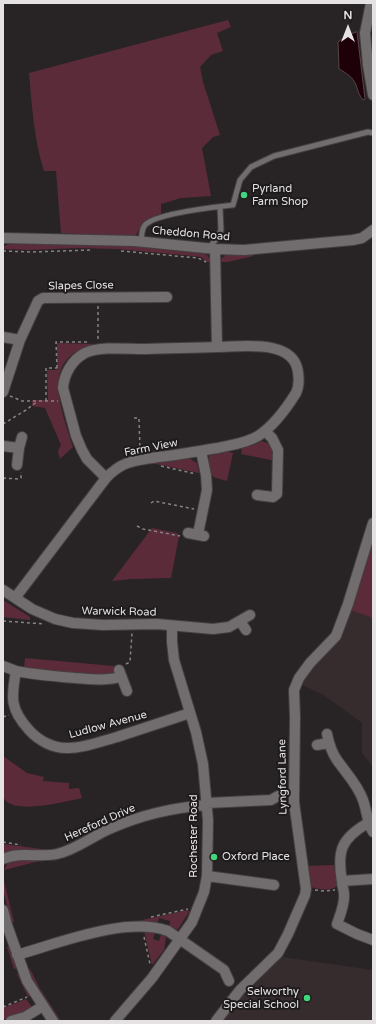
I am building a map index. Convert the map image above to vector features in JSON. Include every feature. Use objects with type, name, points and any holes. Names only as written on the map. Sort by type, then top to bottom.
[{"type":"street","points":[[371,3],[365,34],[373,95]]},
{"type":"street","name":"Cheddon Road","points":[[3,238],[95,239],[212,249],[244,250],[353,240],[362,238],[373,230]]},
{"type":"street","points":[[212,249],[215,268],[217,347]]},
{"type":"street","name":"Slapes Close","points":[[6,394],[20,340],[38,301],[43,298],[167,296]]},
{"type":"street","points":[[3,337],[20,340]]},
{"type":"street","name":"Farm View","points":[[15,598],[115,468],[130,461],[201,451],[246,441],[257,437],[273,424],[298,390],[299,376],[296,364],[285,352],[263,346],[98,350],[83,354],[77,358],[69,368]]},
{"type":"street","points":[[69,368],[64,381],[64,388],[76,436],[86,459],[106,478]]},
{"type":"street","points":[[257,495],[273,497],[279,496],[278,450],[272,438],[265,431]]},
{"type":"street","points":[[18,465],[19,448],[22,437]]},
{"type":"street","points":[[3,446],[19,448]]},
{"type":"street","points":[[197,534],[207,490],[206,475],[201,451]]},
{"type":"street","name":"Lyngford Lane","points":[[216,1021],[240,990],[278,953],[305,895],[306,889],[294,802],[294,690],[299,678],[310,663],[336,636],[348,604],[373,523]]},
{"type":"street","name":"Warwick Road","points":[[3,590],[32,609],[57,620],[72,623],[103,625],[157,624],[213,630],[228,627],[250,615]]},
{"type":"street","points":[[240,621],[246,630]]},
{"type":"street","name":"Rochester Road","points":[[115,1021],[142,990],[192,922],[204,892],[207,876],[207,804],[203,764],[196,732],[174,660],[172,626]]},
{"type":"street","points":[[3,666],[16,671],[33,674],[100,680],[112,679],[120,673],[126,691]]},
{"type":"street","name":"Ludlow Avenue","points":[[16,671],[12,692],[14,707],[20,720],[32,734],[55,747],[69,748],[83,746],[190,713]]},
{"type":"street","points":[[317,745],[328,739],[337,760],[355,784],[363,800],[370,828],[358,829],[347,838],[340,853],[344,894],[343,906],[333,924],[368,935]]},
{"type":"street","name":"Hereford Drive","points":[[3,859],[21,855],[37,856],[56,854],[70,850],[105,831],[136,819],[179,807],[271,800],[278,796]]},
{"type":"street","points":[[207,876],[274,885]]},
{"type":"street","points":[[342,885],[373,879]]},
{"type":"street","points":[[3,910],[27,981],[53,1021]]},
{"type":"street","points":[[17,955],[70,939],[124,927],[142,926],[159,928],[168,931],[224,970],[229,981]]},
{"type":"street","points":[[11,1021],[25,1017],[43,1006]]},
{"type":"lane","points":[[141,242],[143,229],[146,224],[157,219],[197,209],[233,205],[240,180],[251,167],[274,156],[368,132],[373,133]]},
{"type":"lane","points":[[212,249],[222,230],[220,207]]},
{"type":"path","points":[[3,251],[32,252],[95,250]]},
{"type":"path","points":[[120,250],[198,258],[204,260],[211,268],[215,268]]},
{"type":"path","points":[[98,298],[98,350]]},
{"type":"path","points":[[57,368],[56,342],[91,342]]},
{"type":"path","points":[[46,401],[46,368],[69,368]]},
{"type":"path","points":[[6,394],[22,401],[59,401],[66,398]]},
{"type":"path","points":[[3,424],[38,401]]},
{"type":"path","points":[[134,418],[139,418],[140,460]]},
{"type":"path","points":[[3,478],[21,478],[22,470],[18,465]]},
{"type":"path","points":[[158,466],[206,475]]},
{"type":"path","points":[[151,503],[154,501],[203,510]]},
{"type":"path","points":[[137,526],[143,529],[176,535],[184,536],[197,534]]},
{"type":"path","points":[[3,621],[43,625],[57,620]]},
{"type":"path","points":[[120,673],[121,665],[130,662],[133,624]]},
{"type":"path","points":[[306,889],[324,891],[342,885]]},
{"type":"path","points":[[3,1007],[34,993]]},
{"type":"shaded area","points":[[228,20],[231,27],[217,33],[223,51],[211,55],[200,67],[203,82],[220,135],[213,137],[202,148],[211,196],[181,198],[161,204],[161,214],[143,222],[135,237],[61,233],[56,171],[44,171],[34,123],[29,73]]},
{"type":"shaded area","points":[[357,32],[365,99],[363,100],[351,77],[339,69],[338,42],[346,36]]},
{"type":"shaded area","points":[[15,242],[103,242],[201,252],[207,255],[211,262],[207,262],[201,257],[117,249],[3,249],[4,246]]},
{"type":"shaded area","points":[[227,254],[253,254],[253,256],[228,262],[220,262]]},
{"type":"shaded area","points":[[57,343],[97,344],[79,351],[67,360],[60,372],[58,385],[60,400],[63,416],[73,447],[60,459],[58,451],[61,445],[45,408],[32,406],[32,400],[48,400],[47,370],[57,370]]},
{"type":"shaded area","points":[[261,441],[270,445],[274,452],[275,459],[271,460],[241,454],[242,447],[256,444]]},
{"type":"shaded area","points":[[221,450],[233,453],[227,481],[213,477],[209,465],[210,452]]},
{"type":"shaded area","points":[[187,457],[197,463],[199,473],[151,463]]},
{"type":"shaded area","points":[[152,528],[177,533],[179,536],[171,578],[112,581]]},
{"type":"shaded area","points":[[373,540],[373,618],[350,610]]},
{"type":"shaded area","points":[[3,600],[30,617],[30,620],[3,617]]},
{"type":"shaded area","points":[[350,610],[373,618],[373,767],[362,753],[362,723],[325,696],[301,684],[314,667],[339,640]]},
{"type":"shaded area","points":[[25,658],[114,666],[116,667],[116,675],[113,677],[24,669]]},
{"type":"shaded area","points":[[3,756],[27,773],[44,777],[43,781],[69,783],[69,789],[79,788],[82,798],[27,807],[16,806],[8,802],[2,793]]},
{"type":"shaded area","points":[[3,844],[49,850],[49,852],[3,855]]},
{"type":"shaded area","points":[[19,859],[47,859],[4,870],[9,861]]},
{"type":"shaded area","points":[[334,865],[337,886],[331,889],[310,887],[306,866]]},
{"type":"shaded area","points":[[3,881],[14,922],[11,923],[3,889]]},
{"type":"shaded area","points":[[188,910],[189,912],[178,929],[175,930],[169,928],[170,921],[159,918],[157,924],[142,923],[142,920]]},
{"type":"shaded area","points":[[144,931],[155,932],[153,939],[159,941],[161,934],[166,937],[164,950],[152,965]]},
{"type":"shaded area","points":[[10,946],[17,968],[14,969],[7,947]]},
{"type":"shaded area","name":"Selworthy Special School","points":[[282,957],[373,970],[373,1021],[222,1021],[231,1008]]},
{"type":"shaded area","points":[[30,969],[39,987],[61,1021],[58,1021],[33,983],[27,970]]},
{"type":"shaded area","points":[[19,973],[26,989],[31,995],[28,997],[17,974]]},
{"type":"shaded area","points":[[26,999],[32,1007],[29,1010],[19,1016],[3,1019],[3,1008]]},
{"type":"place","name":"Pyrland Farm Shop","points":[[244,195]]},
{"type":"place","name":"Oxford Place","points":[[214,857]]},
{"type":"place","name":"Selworthy Special School","points":[[307,998]]}]
